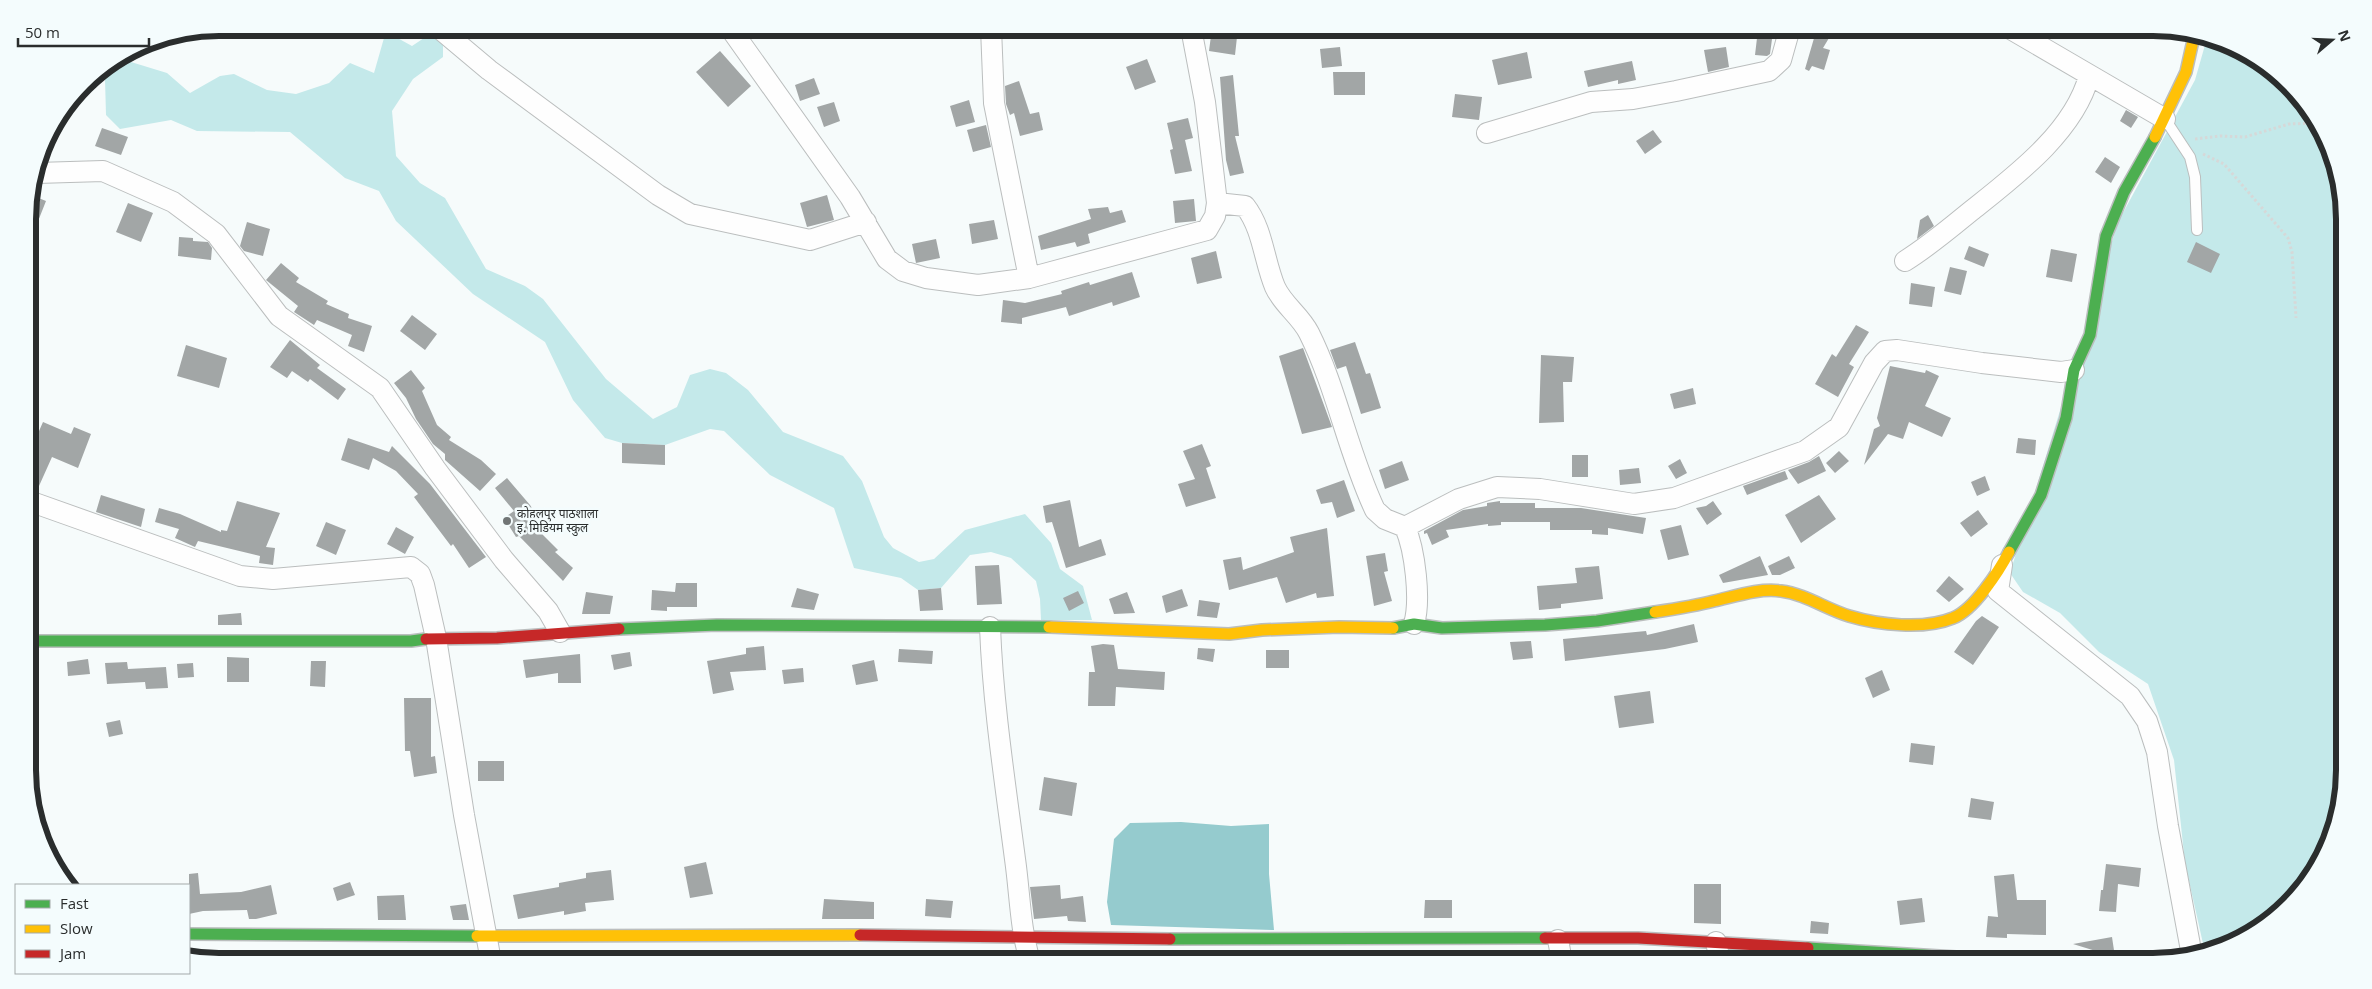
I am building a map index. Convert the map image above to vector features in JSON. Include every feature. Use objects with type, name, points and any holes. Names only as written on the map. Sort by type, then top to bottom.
[{"type":"street","points":[[449,36],[489,70],[658,195],[690,214],[810,240],[866,222]]},
{"type":"street","points":[[736,36],[866,222],[887,259],[903,271],[926,278],[978,285],[1030,278],[1206,230],[1214,216],[1217,203],[1207,120],[1192,36]]},
{"type":"street","points":[[991,36],[994,103],[1030,278]]},
{"type":"street","points":[[1487,133],[1591,102],[1676,91],[1769,71],[1781,60],[1788,36]]},
{"type":"street","points":[[2022,36],[2165,119]]},
{"type":"street","points":[[36,641],[195,643],[411,641],[436,638],[497,638],[560,632],[717,626],[1060,627],[1229,634],[1262,630],[1339,626],[1402,628],[1414,624],[1442,628],[1597,621],[1690,606],[1764,590],[1783,590],[1849,616],[1897,626],[1917,625],[1954,618],[1972,604],[2002,566],[2041,495],[2066,418],[2074,370],[2090,335],[2106,236],[2124,192],[2165,119],[2171,100],[2186,72],[2193,41]]},
{"type":"street","points":[[1905,261],[1928,247],[2023,170],[2071,114],[2085,92],[2089,76]]},
{"type":"street","points":[[42,173],[103,172],[173,202],[216,234],[279,316],[380,388],[435,468],[504,560],[548,611],[560,632]]},
{"type":"street","points":[[1217,203],[1245,206],[1254,217],[1275,287],[1283,301],[1300,317],[1309,332],[1375,510],[1385,519],[1405,527],[1409,536],[1418,610],[1414,624]]},
{"type":"street","points":[[1405,527],[1459,499],[1497,487],[1540,488],[1634,504],[1674,498],[1805,451],[1839,427],[1874,363],[1885,351],[1897,350],[1982,363],[2061,372],[2074,370]]},
{"type":"street","points":[[36,504],[240,576],[273,579],[411,567],[420,574],[436,638],[462,805],[489,953]]},
{"type":"street","points":[[2002,566],[1998,591],[2130,696],[2147,721],[2157,752],[2191,949]]},
{"type":"street","points":[[990,627],[992,687],[1016,862],[1022,936],[1027,953]]},
{"type":"street","points":[[190,934],[486,936],[665,934],[1192,939],[1376,937],[1558,940],[1638,938],[1718,952],[1751,953]]},
{"type":"street","points":[[1558,940],[1560,953]]},
{"type":"lane","points":[[2165,119],[2190,157],[2195,177],[2196,230]]},
{"type":"path","points":[[2182,144],[2195,139],[2220,136],[2245,137],[2289,124],[2308,123]]},
{"type":"path","points":[[2182,144],[2224,164],[2288,238],[2292,252],[2296,318]]},
{"type":"shaded area","points":[[394,36],[412,46],[427,36],[433,36],[443,42],[443,57],[413,79],[392,111],[396,156],[420,183],[445,198],[486,269],[525,286],[543,299],[606,379],[653,419],[677,407],[690,375],[710,369],[726,373],[748,390],[783,432],[843,456],[862,481],[884,537],[893,548],[919,562],[934,559],[965,530],[1025,514],[1051,543],[1060,569],[1083,586],[1092,620],[1041,620],[1040,599],[1036,581],[1011,558],[991,552],[970,555],[941,588],[918,590],[901,578],[854,568],[834,508],[770,475],[724,431],[710,429],[665,445],[622,443],[605,438],[573,400],[545,342],[473,294],[396,221],[379,191],[345,178],[290,132],[197,131],[171,120],[120,129],[106,115],[105,79],[103,78],[130,60],[167,73],[190,93],[220,76],[234,74],[267,90],[296,94],[329,83],[350,63],[374,73],[384,38]]},
{"type":"shaded area","points":[[2205,44],[2234,55],[2254,67],[2282,90],[2305,118],[2322,149],[2330,172],[2336,220],[2336,769],[2330,817],[2317,851],[2298,881],[2282,899],[2264,915],[2234,934],[2203,946],[2185,863],[2174,760],[2148,684],[2099,652],[2060,613],[2023,592],[2010,573],[2118,222],[2195,80]]},
{"type":"shaded area","points":[[1181,822],[1231,826],[1269,824],[1269,874],[1274,930],[1111,925],[1107,902],[1114,839],[1130,823]]},
{"type":"building","points":[[1211,36],[1237,36],[1235,55],[1209,51]]},
{"type":"building","points":[[1815,36],[1830,36],[1823,48],[1830,50],[1824,70],[1812,66],[1809,71],[1805,69]]},
{"type":"building","points":[[1757,38],[1772,39],[1770,54],[1767,56],[1755,55]]},
{"type":"building","points":[[1340,47],[1342,66],[1322,68],[1320,49]]},
{"type":"building","points":[[1726,47],[1729,67],[1708,72],[1704,50]]},
{"type":"building","points":[[720,51],[751,86],[728,107],[696,72]]},
{"type":"building","points":[[1527,52],[1532,78],[1498,85],[1492,60]]},
{"type":"building","points":[[1147,59],[1156,82],[1135,90],[1126,67]]},
{"type":"building","points":[[1632,61],[1636,80],[1618,84],[1618,80],[1588,87],[1584,71]]},
{"type":"building","points":[[1333,72],[1365,72],[1365,95],[1334,95]]},
{"type":"building","points":[[1233,75],[1239,136],[1235,136],[1244,173],[1230,176],[1226,160],[1220,77]]},
{"type":"building","points":[[814,78],[820,94],[800,101],[795,85]]},
{"type":"building","points":[[1019,81],[1030,114],[1039,112],[1043,130],[1020,136],[1014,113],[1010,115],[1006,104],[1005,86]]},
{"type":"building","points":[[1455,94],[1482,97],[1479,120],[1452,117]]},
{"type":"building","points":[[969,100],[975,122],[956,127],[950,106]]},
{"type":"building","points":[[834,102],[840,121],[824,127],[817,107]]},
{"type":"building","points":[[2126,110],[2138,117],[2131,128],[2120,121]]},
{"type":"building","points":[[1188,118],[1193,138],[1185,140],[1192,171],[1175,174],[1170,150],[1173,149],[1167,123]]},
{"type":"building","points":[[986,125],[991,147],[973,152],[967,130]]},
{"type":"building","points":[[102,128],[128,137],[121,155],[95,146]]},
{"type":"building","points":[[1653,130],[1662,142],[1645,154],[1636,141]]},
{"type":"building","points":[[2105,157],[2120,167],[2111,183],[2095,172]]},
{"type":"building","points":[[827,195],[834,220],[807,227],[800,203]]},
{"type":"building","points":[[38,198],[46,201],[36,226]]},
{"type":"building","points":[[1194,199],[1196,221],[1175,223],[1173,201]]},
{"type":"building","points":[[128,203],[153,213],[141,242],[116,232]]},
{"type":"building","points":[[1108,207],[1110,213],[1122,210],[1126,222],[1088,234],[1090,243],[1077,247],[1075,242],[1041,250],[1038,236],[1091,219],[1088,209]]},
{"type":"building","points":[[1928,215],[1934,226],[1917,239],[1920,220]]},
{"type":"building","points":[[994,220],[998,239],[972,244],[969,224]]},
{"type":"building","points":[[247,222],[270,229],[263,256],[244,251],[240,246]]},
{"type":"building","points":[[179,237],[193,238],[193,241],[208,242],[212,248],[211,260],[178,256]]},
{"type":"building","points":[[936,239],[940,258],[916,263],[912,244]]},
{"type":"building","points":[[2196,242],[2220,254],[2211,273],[2187,262]]},
{"type":"building","points":[[1969,246],[1989,254],[1984,267],[1964,259]]},
{"type":"building","points":[[2051,249],[2077,254],[2072,282],[2046,277]]},
{"type":"building","points":[[1216,251],[1222,278],[1197,284],[1191,258]]},
{"type":"building","points":[[281,263],[299,278],[296,282],[328,301],[326,304],[349,314],[348,318],[372,326],[364,352],[348,346],[352,335],[317,320],[314,325],[294,312],[298,306],[266,280]]},
{"type":"building","points":[[1950,267],[1967,271],[1961,295],[1944,291]]},
{"type":"building","points":[[1132,272],[1140,297],[1113,306],[1112,302],[1069,316],[1066,307],[1022,318],[1022,324],[1001,322],[1003,300],[1025,303],[1062,294],[1061,291],[1089,282],[1090,285]]},
{"type":"building","points":[[1911,283],[1935,287],[1932,307],[1909,304]]},
{"type":"building","points":[[412,315],[437,334],[425,350],[400,331]]},
{"type":"building","points":[[1856,325],[1869,332],[1849,364],[1854,367],[1838,397],[1815,384],[1832,354],[1836,357]]},
{"type":"building","points":[[290,340],[320,365],[317,368],[346,389],[338,400],[310,379],[308,382],[292,371],[287,378],[270,367]]},
{"type":"building","points":[[1355,342],[1366,374],[1370,373],[1381,408],[1361,414],[1346,366],[1337,369],[1330,350]]},
{"type":"building","points":[[186,345],[227,358],[219,388],[177,376]]},
{"type":"building","points":[[1303,348],[1332,427],[1302,434],[1279,356]]},
{"type":"building","points":[[1541,355],[1574,357],[1572,382],[1563,382],[1564,422],[1539,423]]},
{"type":"building","points":[[1890,366],[1925,373],[1926,370],[1939,376],[1925,406],[1951,418],[1942,437],[1909,422],[1903,439],[1888,434],[1864,465],[1874,429],[1880,426],[1877,418]]},
{"type":"building","points":[[411,370],[425,388],[422,391],[437,425],[451,437],[449,440],[481,460],[496,474],[480,491],[445,460],[445,454],[433,444],[416,419],[406,398],[394,383]]},
{"type":"building","points":[[1693,388],[1696,404],[1674,409],[1670,394]]},
{"type":"building","points":[[43,422],[71,434],[74,427],[91,434],[78,468],[52,457],[39,486],[36,484],[36,438]]},
{"type":"building","points":[[348,438],[389,452],[392,446],[430,484],[486,557],[469,568],[453,544],[451,546],[414,497],[418,494],[396,471],[373,458],[369,470],[341,460]]},
{"type":"building","points":[[2018,438],[2036,440],[2035,455],[2016,453]]},
{"type":"building","points":[[622,443],[665,445],[665,465],[622,463]]},
{"type":"building","points":[[1202,444],[1211,466],[1206,468],[1216,498],[1186,507],[1178,484],[1195,479],[1183,451]]},
{"type":"building","points":[[1839,451],[1849,461],[1835,473],[1826,463]]},
{"type":"building","points":[[1572,455],[1588,455],[1588,477],[1572,477]]},
{"type":"building","points":[[1819,456],[1826,471],[1798,484],[1788,470]]},
{"type":"building","points":[[1680,459],[1687,473],[1676,479],[1668,466]]},
{"type":"building","points":[[1402,461],[1409,480],[1385,489],[1379,470]]},
{"type":"building","points":[[1639,468],[1641,483],[1620,485],[1619,470]]},
{"type":"building","points":[[1785,471],[1788,479],[1747,495],[1743,486]]},
{"type":"building","points":[[1985,476],[1990,490],[1977,496],[1971,482]]},
{"type":"building","points":[[507,478],[530,505],[541,522],[534,526],[558,550],[555,552],[573,568],[563,581],[519,536],[516,537],[504,518],[514,511],[495,488]]},
{"type":"building","points":[[1344,480],[1355,511],[1337,518],[1332,502],[1321,504],[1316,490]]},
{"type":"building","points":[[101,495],[145,509],[141,527],[96,512]]},
{"type":"building","points":[[1819,495],[1836,519],[1801,543],[1785,515]]},
{"type":"building","points":[[1070,500],[1079,547],[1101,539],[1106,555],[1066,568],[1052,522],[1046,523],[1043,506]]},
{"type":"building","points":[[237,501],[280,513],[266,547],[275,548],[273,565],[259,563],[260,556],[198,541],[195,547],[175,538],[179,529],[155,522],[159,508],[180,514],[221,532],[221,530],[227,531]]},
{"type":"building","points":[[1500,501],[1500,503],[1535,503],[1535,508],[1581,508],[1646,518],[1643,534],[1608,528],[1608,535],[1592,534],[1592,530],[1550,530],[1550,522],[1501,522],[1501,525],[1488,526],[1488,524],[1446,530],[1449,537],[1432,545],[1427,533],[1424,534],[1424,531],[1463,510],[1487,506],[1487,503]]},
{"type":"building","points":[[1713,501],[1722,514],[1707,525],[1696,508],[1706,506]]},
{"type":"building","points":[[1978,510],[1988,524],[1971,537],[1960,523]]},
{"type":"building","points":[[326,522],[346,530],[336,555],[316,546]]},
{"type":"building","points":[[1681,525],[1689,555],[1668,560],[1660,530]]},
{"type":"building","points":[[396,527],[414,537],[405,554],[387,544]]},
{"type":"building","points":[[1327,528],[1334,596],[1317,598],[1316,593],[1286,603],[1277,577],[1229,590],[1223,560],[1241,557],[1243,570],[1294,552],[1290,537]]},
{"type":"building","points":[[1385,553],[1388,571],[1384,572],[1392,601],[1374,606],[1366,556]]},
{"type":"building","points":[[1760,556],[1768,575],[1723,583],[1719,575]]},
{"type":"building","points":[[1789,556],[1795,568],[1780,575],[1772,575],[1768,566]]},
{"type":"building","points":[[999,565],[1002,604],[977,605],[975,566]]},
{"type":"building","points":[[1599,566],[1603,599],[1561,604],[1561,608],[1539,610],[1537,586],[1577,583],[1575,568]]},
{"type":"building","points":[[1949,576],[1964,589],[1949,602],[1936,591]]},
{"type":"building","points":[[676,583],[697,583],[697,607],[667,607],[667,611],[651,610],[652,590],[675,592]]},
{"type":"building","points":[[797,588],[819,594],[814,610],[791,607]]},
{"type":"building","points":[[941,588],[943,610],[920,611],[918,590]]},
{"type":"building","points":[[1182,589],[1188,606],[1166,613],[1162,596]]},
{"type":"building","points":[[1078,591],[1084,603],[1069,611],[1063,598]]},
{"type":"building","points":[[586,592],[613,596],[610,614],[582,614]]},
{"type":"building","points":[[1127,592],[1135,613],[1114,614],[1109,599]]},
{"type":"building","points":[[1199,600],[1220,603],[1217,618],[1197,616]]},
{"type":"building","points":[[241,613],[242,625],[218,625],[218,615]]},
{"type":"building","points":[[1982,616],[1999,627],[1973,665],[1954,652],[1976,621]]},
{"type":"building","points":[[1694,624],[1698,642],[1665,649],[1565,661],[1563,639],[1646,631],[1647,635]]},
{"type":"building","points":[[1531,641],[1533,658],[1513,660],[1510,642]]},
{"type":"building","points":[[1114,645],[1118,669],[1165,672],[1164,690],[1116,687],[1115,706],[1088,706],[1089,672],[1095,672],[1091,646]]},
{"type":"building","points":[[764,646],[766,670],[730,672],[734,690],[713,694],[707,661],[746,654],[746,648]]},
{"type":"building","points":[[1198,648],[1215,649],[1213,662],[1197,659]]},
{"type":"building","points":[[899,649],[933,651],[932,664],[898,662]]},
{"type":"building","points":[[1266,650],[1289,650],[1289,668],[1266,668]]},
{"type":"building","points":[[630,652],[632,666],[614,670],[611,655]]},
{"type":"building","points":[[580,654],[581,683],[558,683],[558,673],[526,678],[523,660]]},
{"type":"building","points":[[227,657],[249,658],[249,682],[227,682]]},
{"type":"building","points":[[88,659],[90,674],[68,676],[67,662]]},
{"type":"building","points":[[874,660],[878,681],[856,685],[852,665]]},
{"type":"building","points":[[311,661],[326,661],[325,687],[310,686]]},
{"type":"building","points":[[127,662],[128,669],[166,667],[168,688],[146,689],[145,682],[107,684],[105,663]]},
{"type":"building","points":[[193,663],[194,677],[178,678],[177,664]]},
{"type":"building","points":[[803,668],[804,682],[784,684],[782,670]]},
{"type":"building","points":[[1882,670],[1890,690],[1873,698],[1865,678]]},
{"type":"building","points":[[1650,691],[1654,723],[1619,728],[1614,696]]},
{"type":"building","points":[[404,698],[431,698],[431,757],[435,756],[437,773],[414,777],[410,751],[405,751]]},
{"type":"building","points":[[120,720],[123,734],[109,737],[106,723]]},
{"type":"building","points":[[1911,743],[1935,746],[1933,765],[1909,762]]},
{"type":"building","points":[[478,761],[504,761],[504,781],[478,781]]},
{"type":"building","points":[[1044,777],[1077,783],[1072,816],[1039,810]]},
{"type":"building","points":[[1971,798],[1994,802],[1991,820],[1968,817]]},
{"type":"building","points":[[706,862],[713,894],[690,898],[684,867]]},
{"type":"building","points":[[2106,864],[2141,868],[2139,887],[2118,884],[2116,912],[2099,911]]},
{"type":"building","points":[[611,870],[614,900],[585,903],[586,911],[564,915],[564,911],[518,919],[513,895],[559,887],[559,883],[586,878],[586,873]]},
{"type":"building","points":[[198,873],[200,894],[241,892],[271,885],[277,914],[249,919],[247,910],[203,911],[190,914],[189,874]]},
{"type":"building","points":[[2014,874],[2017,900],[2046,900],[2046,935],[2007,934],[2007,938],[1986,937],[1988,916],[1998,917],[1994,876]]},
{"type":"building","points":[[350,882],[355,895],[337,901],[333,888]]},
{"type":"building","points":[[1694,884],[1721,884],[1721,924],[1694,923]]},
{"type":"building","points":[[1060,885],[1061,899],[1083,896],[1086,922],[1068,921],[1067,916],[1034,919],[1030,887]]},
{"type":"building","points":[[404,895],[406,920],[378,920],[377,896]]},
{"type":"building","points":[[1922,898],[1925,922],[1900,925],[1897,901]]},
{"type":"building","points":[[824,899],[874,902],[874,919],[822,919]]},
{"type":"building","points":[[926,899],[953,901],[951,918],[925,916]]},
{"type":"building","points":[[1425,900],[1452,900],[1452,918],[1424,918]]},
{"type":"building","points":[[466,904],[469,920],[453,920],[450,906]]},
{"type":"building","points":[[1811,921],[1829,923],[1828,934],[1810,933]]},
{"type":"building","points":[[2112,937],[2114,953],[2099,953],[2073,944]]},
{"type":"building","points":[[229,950],[252,950],[252,953],[229,953]]},
{"type":"traffic: fast","points":[[2009,552],[2041,495],[2066,418],[2074,370],[2090,335],[2106,236],[2124,192],[2155,137]]},
{"type":"traffic: fast","points":[[1393,628],[1414,624],[1442,628],[1545,625],[1597,621],[1655,612]]},
{"type":"traffic: fast","points":[[619,629],[717,625],[1049,627]]},
{"type":"traffic: fast","points":[[36,641],[411,641],[426,639]]},
{"type":"traffic: fast","points":[[190,934],[477,936]]},
{"type":"traffic: fast","points":[[1170,939],[1545,938]]},
{"type":"traffic: fast","points":[[1808,948],[1890,953]]},
{"type":"traffic: slow","points":[[2155,137],[2186,72],[2193,41]]},
{"type":"traffic: slow","points":[[1655,612],[1748,593],[1773,590],[1799,595],[1840,613],[1874,622],[1901,625],[1941,622],[1961,614],[1977,599],[2009,552]]},
{"type":"traffic: slow","points":[[1049,627],[1229,634],[1262,630],[1339,627],[1393,628]]},
{"type":"traffic: slow","points":[[477,936],[860,935]]},
{"type":"traffic: jam","points":[[426,639],[497,638],[619,629]]},
{"type":"traffic: jam","points":[[860,935],[1170,939]]},
{"type":"traffic: jam","points":[[1545,938],[1638,938],[1808,948]]},
{"type":"place","name":"कोहलपुर पाठशाला इ. मिडियम स्कुल","points":[[507,521]]}]
